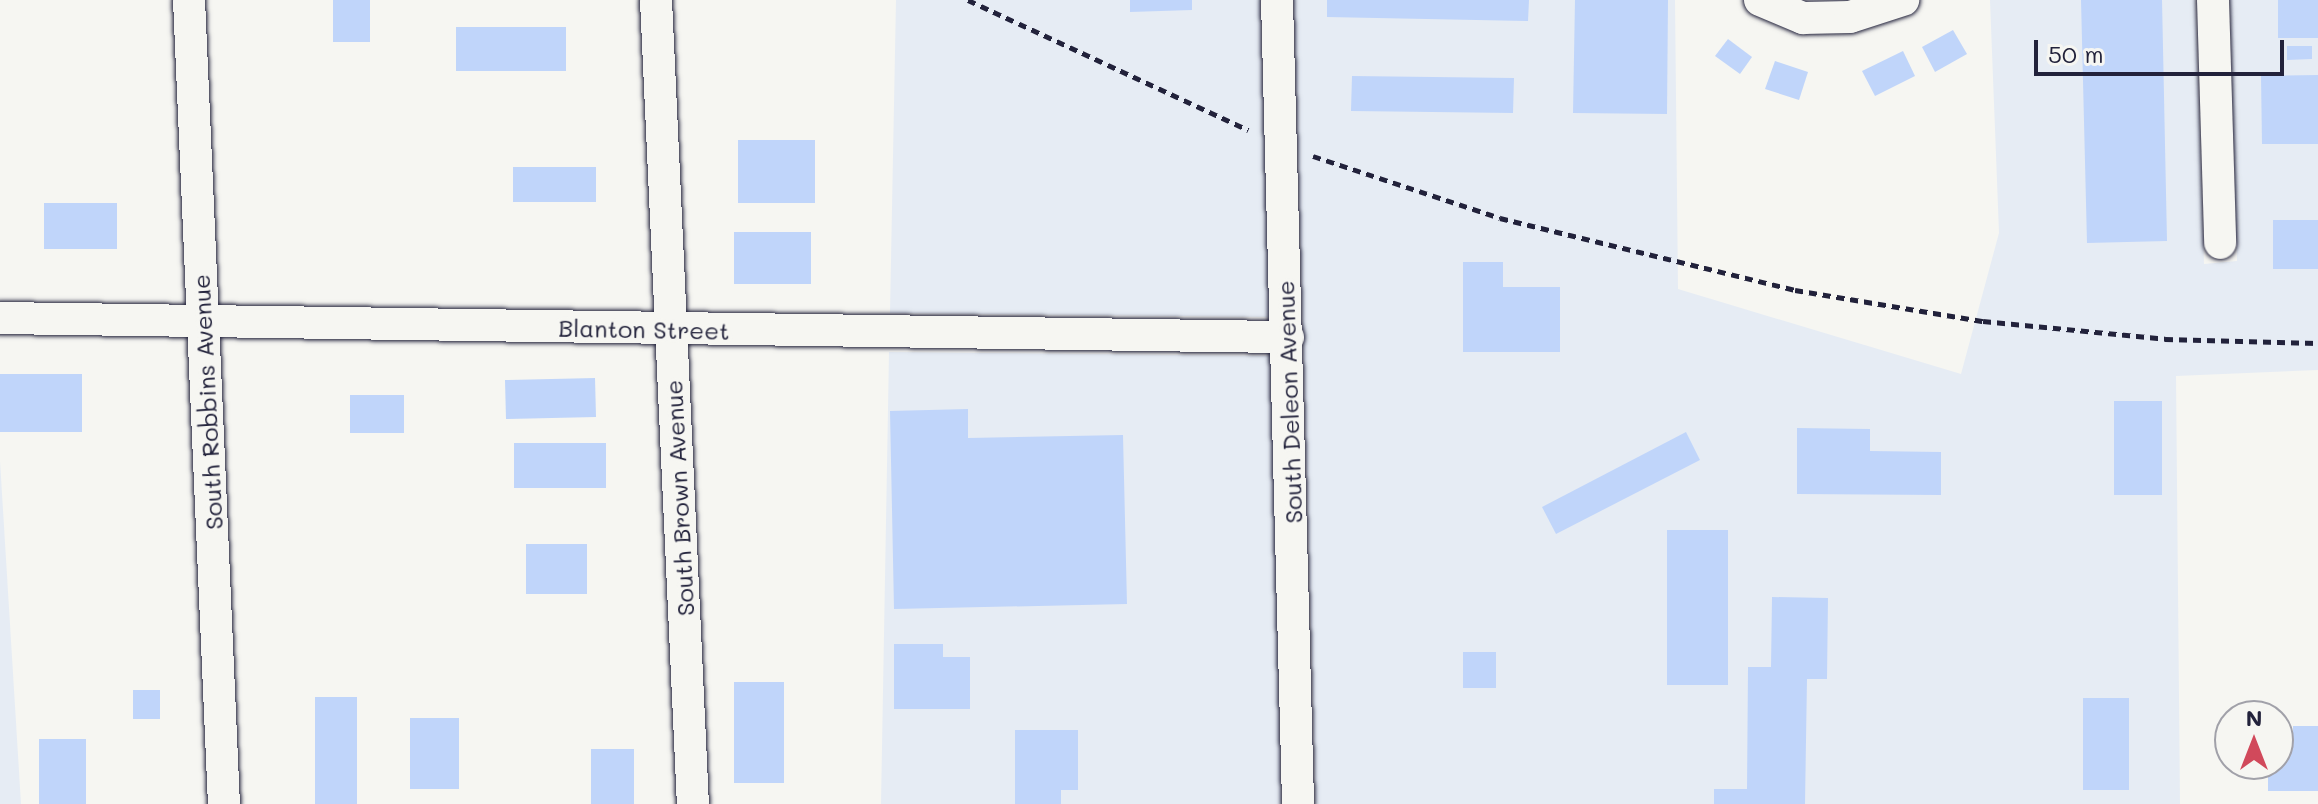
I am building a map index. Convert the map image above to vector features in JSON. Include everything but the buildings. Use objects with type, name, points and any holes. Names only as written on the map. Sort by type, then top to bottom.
[{"type":"street","name":"South Robbins Avenue","points":[[189,0],[224,804]]},
{"type":"street","name":"South Brown Avenue","points":[[656,0],[693,804]]},
{"type":"street","name":"South Deleon Avenue","points":[[1277,0],[1298,804]]},
{"type":"street","points":[[1760,0],[1765,7],[1803,18],[1850,17],[1903,0]]},
{"type":"street","points":[[2213,0],[2220,243]]},
{"type":"street","name":"Blanton Street","points":[[0,318],[1288,337]]},
{"type":"path","points":[[968,0],[1242,127]]},
{"type":"path","points":[[1302,152],[1500,218],[1795,290],[1998,322],[2165,339],[2318,343]]},
{"type":"shaded area","points":[[896,0],[1260,0],[1270,317],[890,313]]},
{"type":"shaded area","points":[[1294,0],[1675,0],[1678,289],[1961,374],[1999,233],[1990,0],[2195,0],[2204,264],[2237,261],[2230,0],[2318,0],[2318,370],[2176,376],[2180,804],[1316,804]]},
{"type":"shaded area","points":[[889,352],[1272,356],[1281,804],[881,804]]},
{"type":"shaded area","points":[[0,461],[21,804],[0,804]]}]
